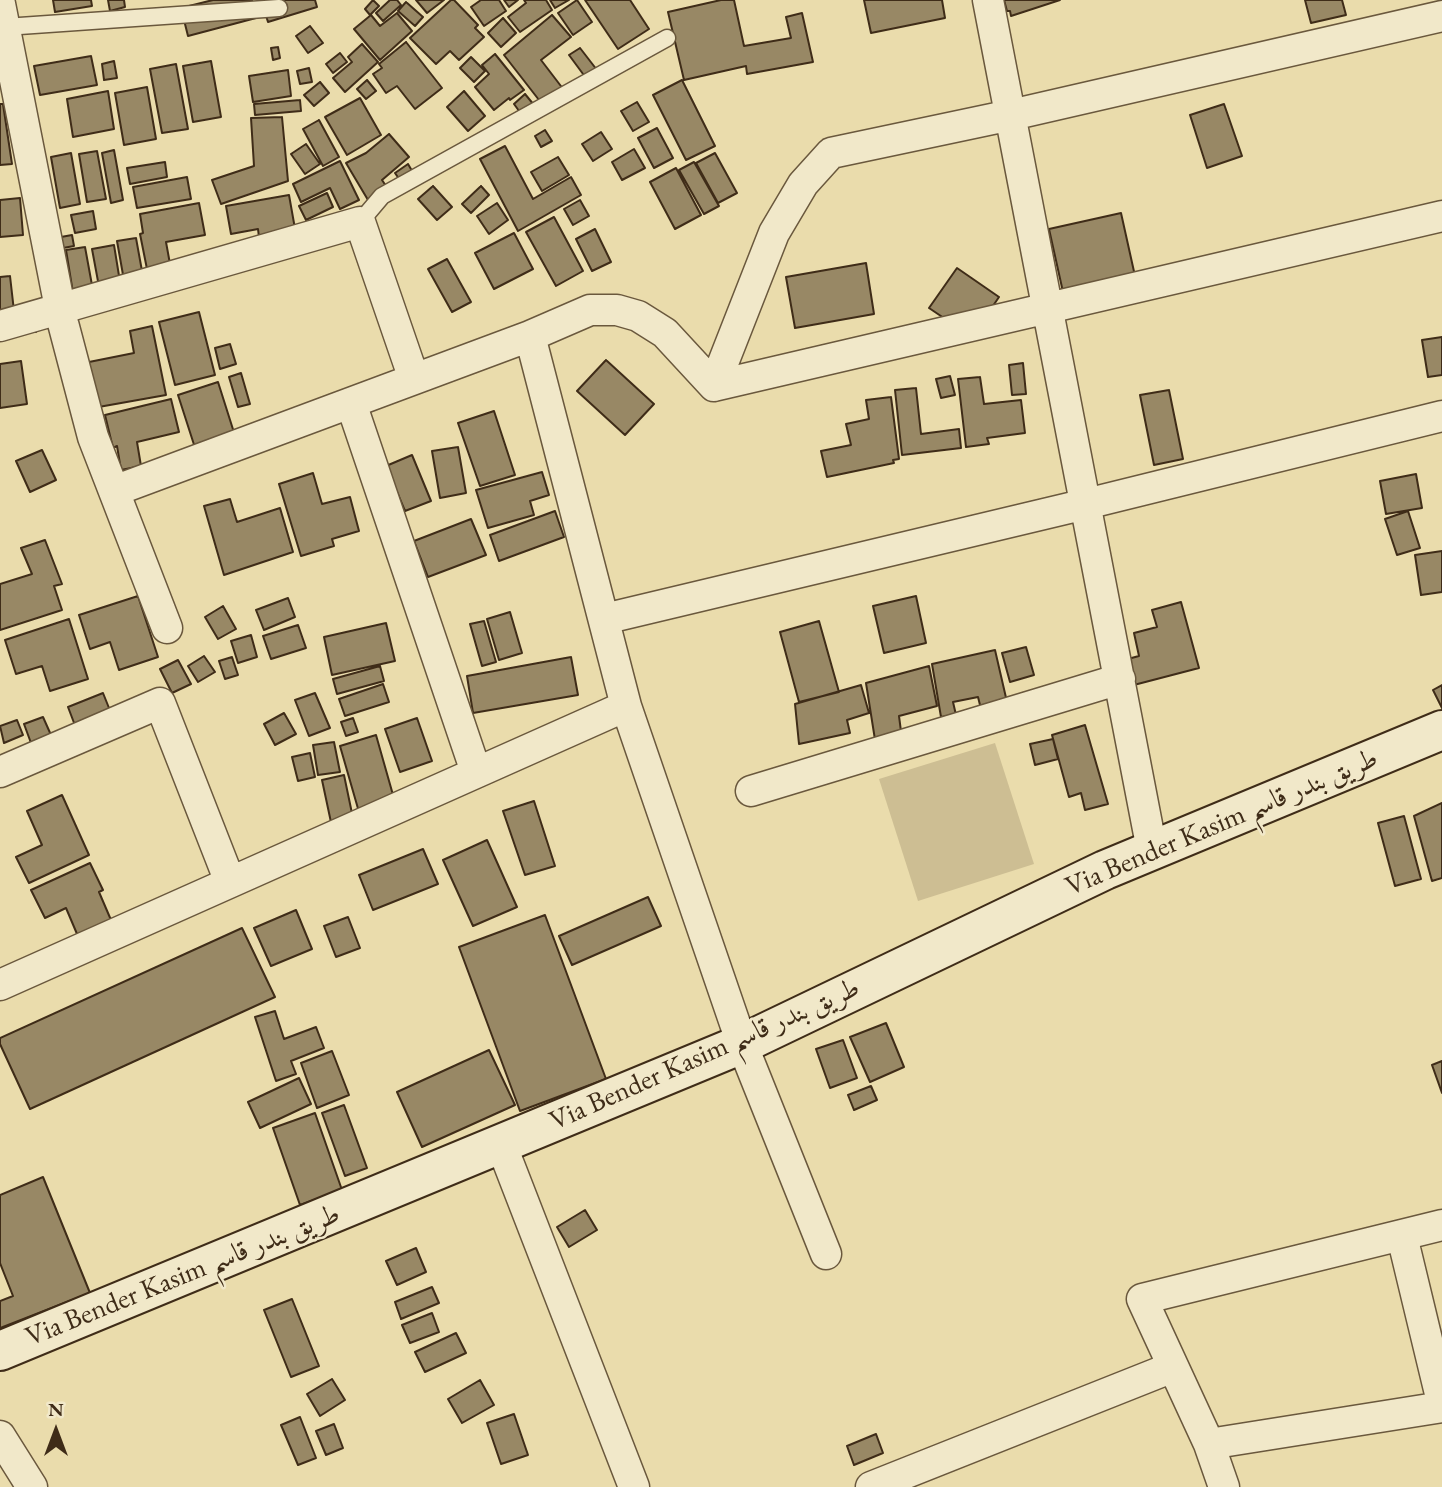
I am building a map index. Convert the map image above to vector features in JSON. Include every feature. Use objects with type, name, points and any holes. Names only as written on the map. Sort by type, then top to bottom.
[{"type":"street","points":[[988,0],[1152,850]]},
{"type":"street","points":[[2,15],[60,307],[93,437],[167,628]]},
{"type":"street","points":[[714,386],[774,233],[803,184],[831,153],[1011,115],[1442,16]]},
{"type":"street","points":[[714,386],[1442,216]]},
{"type":"street","points":[[0,326],[360,222],[414,379]]},
{"type":"street","points":[[114,491],[530,336],[590,310],[617,310],[638,316],[665,333],[714,386]]},
{"type":"street","points":[[530,336],[626,706],[742,1044],[826,1254]]},
{"type":"street","points":[[351,403],[477,772]]},
{"type":"street","points":[[604,619],[1442,416]]},
{"type":"street","points":[[751,791],[1120,679]]},
{"type":"street","points":[[0,772],[160,703],[230,882]]},
{"type":"street","points":[[0,985],[626,706]]},
{"type":"street","name":"Via Bender Kasim طريق بندر قاسم","points":[[0,1351],[742,1044],[1105,870],[1442,730]]},
{"type":"street","points":[[501,1144],[634,1487]]},
{"type":"street","points":[[1224,1487],[1209,1444],[1142,1299],[1442,1225]]},
{"type":"street","points":[[1209,1444],[1442,1405],[1402,1236]]},
{"type":"street","points":[[871,1487],[1173,1367]]},
{"type":"street","points":[[0,1436],[32,1487]]},
{"type":"lane","points":[[2,15],[279,8]]},
{"type":"lane","points":[[360,222],[382,196],[667,38]]},
{"type":"shaded area","points":[[995,743],[1034,864],[918,901],[879,779]]},
{"type":"building","points":[[53,0],[91,0],[92,6],[55,12]]},
{"type":"building","points":[[108,0],[124,0],[125,7],[110,11]]},
{"type":"building","points":[[213,0],[252,0],[256,18],[188,36],[181,8]]},
{"type":"building","points":[[261,0],[315,0],[317,7],[268,22]]},
{"type":"building","points":[[373,0],[379,6],[370,15],[365,9]]},
{"type":"building","points":[[390,0],[397,0],[401,5],[383,21],[376,13]]},
{"type":"building","points":[[416,0],[444,0],[427,13]]},
{"type":"building","points":[[451,0],[478,25],[475,28],[484,37],[459,60],[450,51],[436,64],[410,38]]},
{"type":"building","points":[[481,0],[499,0],[506,11],[484,26],[471,7]]},
{"type":"building","points":[[504,0],[518,0],[509,7]]},
{"type":"building","points":[[524,0],[546,0],[552,10],[520,32],[508,17],[526,3]]},
{"type":"building","points":[[550,0],[569,0],[555,8]]},
{"type":"building","points":[[577,0],[592,22],[573,35],[558,13]]},
{"type":"building","points":[[585,0],[630,0],[649,29],[618,49]]},
{"type":"building","points":[[721,0],[734,0],[744,46],[791,38],[786,17],[802,13],[813,62],[747,74],[746,66],[684,80],[668,12]]},
{"type":"building","points":[[864,0],[942,0],[945,18],[871,33]]},
{"type":"building","points":[[1004,0],[1060,0],[1011,16]]},
{"type":"building","points":[[1305,0],[1342,0],[1346,15],[1311,23]]},
{"type":"building","points":[[406,2],[423,17],[415,26],[398,11]]},
{"type":"building","points":[[397,13],[412,31],[380,60],[354,29],[371,15],[380,26]]},
{"type":"building","points":[[552,15],[571,37],[541,60],[567,94],[546,109],[504,55]]},
{"type":"building","points":[[503,18],[516,33],[501,47],[488,33]]},
{"type":"building","points":[[310,26],[323,43],[308,53],[296,36]]},
{"type":"building","points":[[406,42],[442,88],[415,109],[397,86],[386,93],[373,74],[382,68],[379,64]]},
{"type":"building","points":[[362,44],[378,62],[345,92],[333,78],[352,62],[348,57]]},
{"type":"building","points":[[278,47],[280,58],[273,60],[271,48]]},
{"type":"building","points":[[580,48],[597,70],[586,78],[569,55]]},
{"type":"building","points":[[340,53],[347,62],[333,73],[326,64]]},
{"type":"building","points":[[495,54],[524,90],[494,110],[475,87],[489,74],[482,65]]},
{"type":"building","points":[[91,56],[97,85],[40,95],[34,66]]},
{"type":"building","points":[[471,57],[485,71],[474,82],[460,68]]},
{"type":"building","points":[[114,61],[117,78],[104,80],[102,64]]},
{"type":"building","points":[[211,61],[221,117],[193,122],[183,66]]},
{"type":"building","points":[[176,64],[188,129],[162,133],[150,69]]},
{"type":"building","points":[[309,68],[312,82],[300,84],[297,71]]},
{"type":"building","points":[[288,70],[291,96],[253,102],[249,76]]},
{"type":"building","points":[[367,80],[376,91],[366,99],[357,89]]},
{"type":"building","points":[[682,80],[715,146],[686,160],[653,95]]},
{"type":"building","points":[[320,82],[329,93],[314,106],[304,95]]},
{"type":"building","points":[[147,87],[156,139],[124,145],[115,93]]},
{"type":"building","points":[[108,91],[114,129],[73,137],[67,99]]},
{"type":"building","points":[[464,91],[485,116],[468,131],[447,107]]},
{"type":"building","points":[[525,94],[534,105],[522,115],[514,104]]},
{"type":"building","points":[[360,98],[381,135],[347,155],[325,117]]},
{"type":"building","points":[[300,100],[301,111],[255,115],[254,104]]},
{"type":"building","points":[[637,102],[649,122],[633,131],[621,111]]},
{"type":"building","points":[[0,104],[3,104],[12,164],[0,165]]},
{"type":"building","points":[[1224,104],[1242,156],[1207,168],[1190,115]]},
{"type":"building","points":[[282,117],[288,181],[221,204],[212,180],[254,166],[251,118]]},
{"type":"building","points":[[319,120],[339,157],[323,166],[303,129]]},
{"type":"building","points":[[657,128],[673,158],[654,168],[638,138]]},
{"type":"building","points":[[545,130],[552,141],[541,147],[535,136]]},
{"type":"building","points":[[601,132],[612,149],[593,161],[582,144]]},
{"type":"building","points":[[389,134],[409,157],[382,180],[388,189],[368,200],[346,163],[366,153]]},
{"type":"building","points":[[306,144],[320,164],[305,174],[291,154]]},
{"type":"building","points":[[505,146],[533,199],[571,177],[581,195],[518,231],[480,159]]},
{"type":"building","points":[[634,149],[645,168],[622,180],[612,162]]},
{"type":"building","points":[[114,150],[123,200],[111,203],[102,153]]},
{"type":"building","points":[[97,151],[106,199],[87,202],[79,154]]},
{"type":"building","points":[[71,153],[80,204],[60,208],[51,157]]},
{"type":"building","points":[[715,153],[737,193],[718,203],[696,163]]},
{"type":"building","points":[[558,157],[569,175],[542,191],[531,172]]},
{"type":"building","points":[[340,161],[359,200],[340,209],[330,188],[301,202],[293,184]]},
{"type":"building","points":[[165,162],[167,177],[130,184],[127,168]]},
{"type":"building","points":[[694,162],[719,206],[704,214],[679,170]]},
{"type":"building","points":[[408,164],[418,181],[406,189],[395,173]]},
{"type":"building","points":[[676,168],[701,215],[675,229],[650,182]]},
{"type":"building","points":[[187,177],[191,199],[137,208],[133,187]]},
{"type":"building","points":[[433,186],[452,207],[437,220],[418,199]]},
{"type":"building","points":[[481,186],[489,195],[471,213],[462,204]]},
{"type":"building","points":[[327,193],[333,207],[306,220],[299,206]]},
{"type":"building","points":[[289,195],[297,240],[260,246],[258,229],[231,234],[226,206]]},
{"type":"building","points":[[20,198],[23,235],[0,237],[0,200]]},
{"type":"building","points":[[580,200],[589,216],[573,225],[564,209]]},
{"type":"building","points":[[199,203],[205,235],[166,242],[172,275],[149,279],[140,234],[143,233],[140,214]]},
{"type":"building","points":[[497,203],[508,220],[489,234],[477,216]]},
{"type":"building","points":[[93,211],[96,229],[75,233],[71,215]]},
{"type":"building","points":[[1121,213],[1135,276],[1063,292],[1049,229]]},
{"type":"building","points":[[554,217],[583,271],[556,286],[526,232]]},
{"type":"building","points":[[595,229],[611,262],[592,271],[576,239]]},
{"type":"building","points":[[514,233],[533,269],[494,289],[475,253]]},
{"type":"building","points":[[72,235],[74,246],[63,248],[61,237]]},
{"type":"building","points":[[136,238],[144,282],[125,286],[117,241]]},
{"type":"building","points":[[114,245],[121,288],[100,292],[92,249]]},
{"type":"building","points":[[85,247],[94,296],[74,299],[66,250]]},
{"type":"building","points":[[447,259],[471,302],[452,312],[428,269]]},
{"type":"building","points":[[866,263],[874,314],[795,328],[786,277]]},
{"type":"building","points":[[957,268],[999,297],[972,337],[929,308]]},
{"type":"building","points":[[10,276],[14,311],[36,311],[36,332],[17,332],[0,338],[0,277]]},
{"type":"building","points":[[199,312],[215,375],[175,385],[159,322]]},
{"type":"building","points":[[152,326],[166,395],[93,408],[84,363],[134,353],[130,331]]},
{"type":"building","points":[[1442,337],[1442,375],[1428,377],[1422,340]]},
{"type":"building","points":[[230,344],[236,364],[220,369],[215,348]]},
{"type":"building","points":[[606,360],[654,404],[625,435],[577,391]]},
{"type":"building","points":[[21,361],[27,404],[0,408],[0,364]]},
{"type":"building","points":[[1023,363],[1026,394],[1012,395],[1009,365]]},
{"type":"building","points":[[241,373],[250,404],[238,407],[229,377]]},
{"type":"building","points":[[950,376],[955,395],[941,398],[936,379]]},
{"type":"building","points":[[980,377],[984,404],[1021,400],[1025,433],[987,438],[989,444],[966,447],[958,379]]},
{"type":"building","points":[[218,382],[237,442],[197,454],[178,395]]},
{"type":"building","points":[[916,388],[921,434],[959,429],[961,448],[902,455],[895,390]]},
{"type":"building","points":[[1169,390],[1183,459],[1154,465],[1140,395]]},
{"type":"building","points":[[891,397],[899,459],[893,460],[894,463],[827,477],[821,451],[851,445],[846,424],[869,419],[866,400]]},
{"type":"building","points":[[171,399],[179,432],[137,442],[141,466],[121,470],[117,446],[113,448],[105,415]]},
{"type":"building","points":[[494,411],[515,475],[480,486],[458,423]]},
{"type":"building","points":[[458,447],[466,493],[440,498],[432,451]]},
{"type":"building","points":[[42,450],[56,480],[30,492],[16,461]]},
{"type":"building","points":[[412,455],[431,501],[405,511],[386,466]]},
{"type":"building","points":[[542,472],[549,495],[530,501],[534,515],[488,528],[476,490]]},
{"type":"building","points":[[313,473],[322,504],[350,497],[359,531],[332,539],[334,546],[301,556],[279,484]]},
{"type":"building","points":[[1416,474],[1422,508],[1386,514],[1380,481]]},
{"type":"building","points":[[230,499],[237,522],[280,508],[293,552],[224,575],[204,506]]},
{"type":"building","points":[[555,511],[564,537],[499,561],[490,535]]},
{"type":"building","points":[[1408,511],[1420,548],[1397,555],[1385,519]]},
{"type":"building","points":[[471,519],[486,555],[428,577],[414,541]]},
{"type":"building","points":[[45,540],[62,584],[54,586],[62,610],[0,630],[0,584],[32,574],[21,548]]},
{"type":"building","points":[[1442,551],[1442,592],[1421,595],[1415,555]]},
{"type":"building","points":[[138,596],[158,657],[119,670],[110,642],[90,649],[79,615]]},
{"type":"building","points":[[916,596],[926,643],[884,653],[873,606]]},
{"type":"building","points":[[288,598],[295,617],[264,630],[256,610]]},
{"type":"building","points":[[1181,602],[1199,668],[1130,686],[1124,660],[1139,656],[1134,633],[1157,627],[1152,610]]},
{"type":"building","points":[[223,606],[236,629],[218,639],[205,617]]},
{"type":"building","points":[[510,612],[522,653],[499,660],[487,619]]},
{"type":"building","points":[[69,619],[88,679],[50,691],[42,666],[16,674],[5,640]]},
{"type":"building","points":[[484,621],[496,662],[482,666],[470,624]]},
{"type":"building","points":[[819,621],[839,692],[799,702],[780,632]]},
{"type":"building","points":[[386,623],[395,661],[332,675],[324,637]]},
{"type":"building","points":[[298,625],[306,648],[271,659],[263,636]]},
{"type":"building","points":[[251,635],[257,657],[238,663],[231,641]]},
{"type":"building","points":[[1026,647],[1034,675],[1010,682],[1002,653]]},
{"type":"building","points":[[995,650],[1010,715],[984,721],[978,697],[953,702],[956,715],[941,717],[932,664]]},
{"type":"building","points":[[204,656],[215,672],[198,682],[188,666]]},
{"type":"building","points":[[232,657],[238,675],[225,679],[219,661]]},
{"type":"building","points":[[571,657],[578,695],[473,713],[467,676]]},
{"type":"building","points":[[178,660],[191,684],[172,693],[160,669]]},
{"type":"building","points":[[380,666],[384,681],[337,694],[333,679]]},
{"type":"building","points":[[929,666],[937,706],[899,716],[902,739],[876,746],[866,683]]},
{"type":"building","points":[[383,684],[389,702],[345,716],[339,699]]},
{"type":"building","points":[[861,685],[869,713],[847,720],[850,733],[799,744],[795,704]]},
{"type":"building","points":[[1442,685],[1442,708],[1433,690]]},
{"type":"building","points":[[103,693],[115,723],[79,736],[68,707]]},
{"type":"building","points":[[315,693],[330,728],[309,736],[295,700]]},
{"type":"building","points":[[284,713],[296,734],[275,745],[264,724]]},
{"type":"building","points":[[43,717],[51,735],[31,743],[24,724]]},
{"type":"building","points":[[353,718],[358,732],[346,736],[341,722]]},
{"type":"building","points":[[417,718],[432,761],[400,772],[385,729]]},
{"type":"building","points":[[17,720],[23,735],[4,743],[0,726]]},
{"type":"building","points":[[1085,725],[1108,804],[1085,810],[1081,793],[1069,797],[1052,735]]},
{"type":"building","points":[[376,735],[397,809],[361,819],[340,746]]},
{"type":"building","points":[[1053,739],[1058,759],[1035,765],[1030,744]]},
{"type":"building","points":[[334,742],[340,772],[318,775],[313,745]]},
{"type":"building","points":[[310,753],[315,777],[298,781],[292,757]]},
{"type":"building","points":[[344,775],[354,823],[332,827],[322,780]]},
{"type":"building","points":[[62,795],[89,855],[29,883],[16,857],[42,845],[27,811]]},
{"type":"building","points":[[534,801],[555,866],[525,875],[503,811]]},
{"type":"building","points":[[1442,803],[1442,878],[1432,881],[1414,816]]},
{"type":"building","points":[[1404,816],[1421,879],[1395,886],[1378,823]]},
{"type":"building","points":[[487,840],[517,907],[473,926],[443,860]]},
{"type":"building","points":[[423,849],[438,884],[373,910],[359,875]]},
{"type":"building","points":[[90,863],[103,890],[99,892],[114,927],[80,941],[66,908],[45,918],[31,890]]},
{"type":"building","points":[[648,897],[661,926],[572,965],[559,936]]},
{"type":"building","points":[[296,910],[312,949],[271,966],[254,928]]},
{"type":"building","points":[[545,915],[606,1079],[520,1111],[459,947]]},
{"type":"building","points":[[348,917],[360,948],[336,957],[324,926]]},
{"type":"building","points":[[242,928],[275,997],[30,1109],[0,1044],[0,1038]]},
{"type":"building","points":[[275,1011],[284,1039],[316,1027],[324,1048],[291,1061],[296,1074],[276,1081],[255,1017]]},
{"type":"building","points":[[886,1023],[904,1067],[870,1082],[850,1037]]},
{"type":"building","points":[[843,1040],[857,1078],[830,1088],[816,1049]]},
{"type":"building","points":[[489,1050],[515,1105],[422,1147],[397,1092]]},
{"type":"building","points":[[332,1051],[349,1095],[317,1108],[301,1063]]},
{"type":"building","points":[[1442,1061],[1442,1093],[1432,1065]]},
{"type":"building","points":[[299,1078],[311,1104],[260,1128],[248,1102]]},
{"type":"building","points":[[871,1086],[877,1100],[854,1110],[848,1095]]},
{"type":"building","points":[[344,1105],[367,1168],[345,1176],[322,1113]]},
{"type":"building","points":[[315,1113],[342,1190],[300,1205],[273,1128]]},
{"type":"building","points":[[43,1177],[90,1293],[0,1328],[0,1301],[13,1296],[0,1263],[0,1195]]},
{"type":"building","points":[[585,1210],[597,1230],[569,1247],[557,1227]]},
{"type":"building","points":[[416,1248],[426,1272],[397,1285],[386,1261]]},
{"type":"building","points":[[432,1287],[439,1303],[401,1319],[395,1302]]},
{"type":"building","points":[[292,1299],[319,1366],[291,1377],[264,1310]]},
{"type":"building","points":[[432,1313],[439,1332],[410,1343],[402,1325]]},
{"type":"building","points":[[456,1333],[466,1353],[425,1372],[415,1352]]},
{"type":"building","points":[[332,1379],[345,1400],[320,1416],[307,1394]]},
{"type":"building","points":[[480,1380],[494,1405],[462,1423],[448,1399]]},
{"type":"building","points":[[514,1414],[528,1455],[501,1464],[487,1423]]},
{"type":"building","points":[[300,1417],[316,1458],[298,1465],[281,1425]]},
{"type":"building","points":[[334,1424],[343,1448],[326,1455],[316,1431]]},
{"type":"building","points":[[876,1434],[883,1453],[854,1465],[847,1446]]}]
